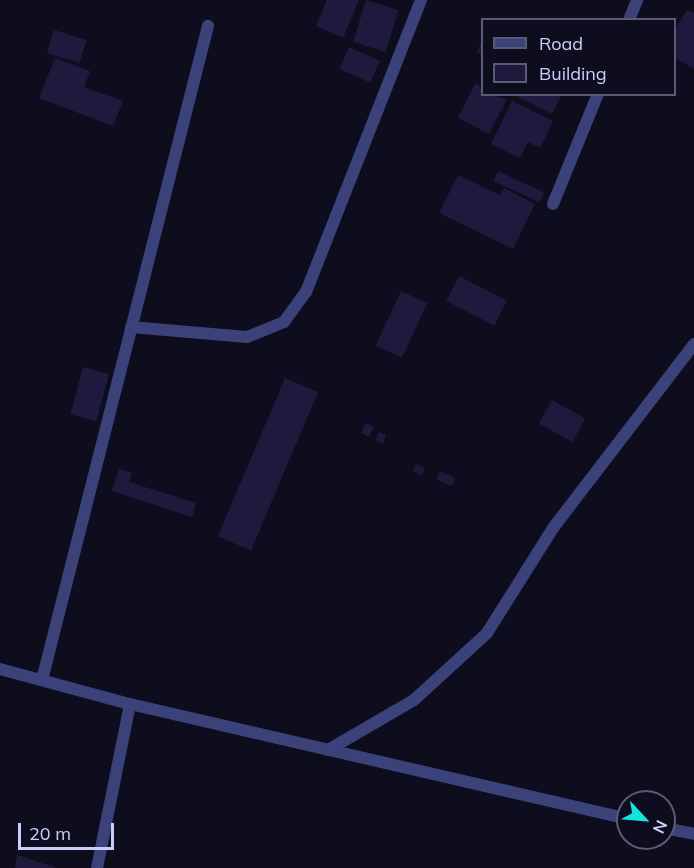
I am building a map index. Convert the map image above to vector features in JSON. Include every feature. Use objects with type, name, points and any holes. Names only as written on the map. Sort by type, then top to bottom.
[{"type":"street","points":[[131,327],[247,337],[284,322],[306,292],[421,0]]},
{"type":"street","points":[[630,18],[637,0]]},
{"type":"street","points":[[42,680],[208,26]]},
{"type":"street","points":[[553,204],[597,96]]},
{"type":"street","points":[[328,750],[414,700],[487,633],[553,528],[694,344]]},
{"type":"street","points":[[0,669],[130,704],[616,816]]},
{"type":"street","points":[[97,868],[130,704]]},
{"type":"street","points":[[676,830],[694,834]]},
{"type":"building","points":[[327,0],[359,0],[343,38],[316,26]]},
{"type":"building","points":[[366,0],[399,10],[386,52],[353,42]]},
{"type":"building","points":[[687,10],[694,13],[694,69],[676,58],[676,28]]},
{"type":"building","points":[[54,30],[87,40],[79,63],[47,53]]},
{"type":"building","points":[[481,42],[481,54],[477,52]]},
{"type":"building","points":[[349,47],[380,61],[370,83],[339,69]]},
{"type":"building","points":[[55,58],[90,71],[84,87],[123,101],[113,126],[39,98]]},
{"type":"building","points":[[475,83],[481,86],[481,96],[507,99],[489,134],[458,118]]},
{"type":"building","points":[[516,96],[561,96],[552,114]]},
{"type":"building","points":[[512,101],[553,121],[540,148],[528,142],[520,158],[491,144]]},
{"type":"building","points":[[498,171],[544,193],[540,203],[493,181]]},
{"type":"building","points":[[458,175],[500,195],[504,188],[535,204],[513,249],[439,213]]},
{"type":"building","points":[[459,276],[507,301],[494,325],[446,301]]},
{"type":"building","points":[[401,291],[427,303],[402,358],[376,345]]},
{"type":"building","points":[[83,367],[109,374],[96,421],[70,414]]},
{"type":"building","points":[[285,378],[318,392],[251,550],[218,536]]},
{"type":"building","points":[[552,400],[585,418],[572,442],[539,424]]},
{"type":"building","points":[[366,423],[374,427],[369,437],[361,433]]},
{"type":"building","points":[[379,432],[386,435],[383,443],[375,440]]},
{"type":"building","points":[[416,464],[425,468],[422,475],[413,471]]},
{"type":"building","points":[[119,469],[132,473],[129,482],[196,503],[192,517],[112,491]]},
{"type":"building","points":[[440,471],[455,478],[452,486],[436,479]]},
{"type":"building","points":[[17,855],[57,868],[15,868]]}]
